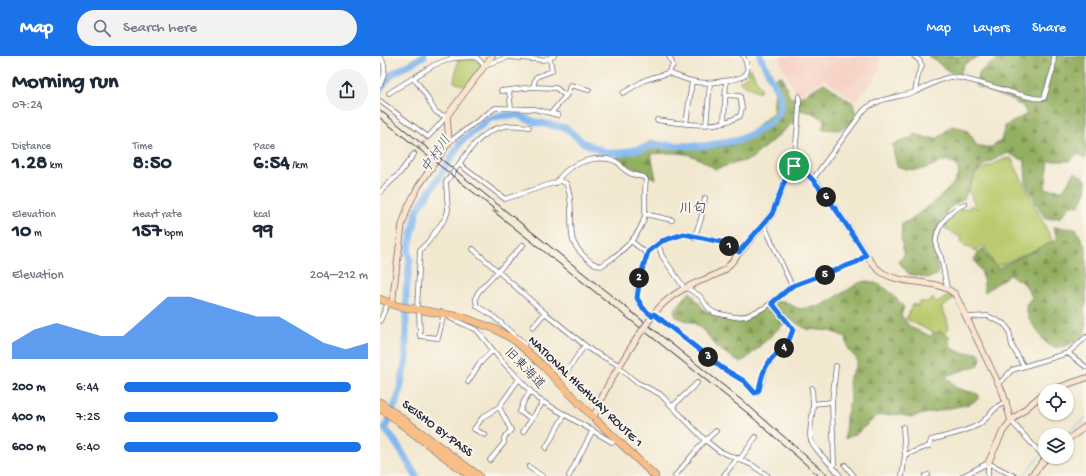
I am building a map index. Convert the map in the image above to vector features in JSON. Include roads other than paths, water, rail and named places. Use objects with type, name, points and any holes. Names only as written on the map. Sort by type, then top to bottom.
[{"type":"highway","name":"NATIONAL HIGHWAY ROUTE 1","points":[[380,299],[392,304],[418,310],[444,313],[479,322],[505,335],[525,348],[652,475]]},
{"type":"highway","name":"SEISHO BY-PASS","points":[[380,402],[479,476]]},
{"type":"highway","name":"SEISHO BY-PASS","points":[[380,408],[470,476]]},
{"type":"street","points":[[380,101],[428,138],[447,116],[484,64],[492,56]]},
{"type":"street","points":[[668,73],[673,66],[669,56]]},
{"type":"street","points":[[623,93],[645,80],[668,73],[692,81],[710,83],[738,80],[746,74],[748,68],[743,56]]},
{"type":"street","points":[[914,56],[919,60],[922,66],[918,75],[915,92]]},
{"type":"street","points":[[813,179],[864,110],[879,100],[915,92],[953,77],[985,83],[1041,100],[1044,98],[1053,69],[1054,56]]},
{"type":"street","points":[[380,57],[385,65],[384,78],[380,85]]},
{"type":"street","points":[[389,93],[434,65],[455,57],[476,57],[484,64]]},
{"type":"street","points":[[484,64],[509,57],[544,60],[552,57],[552,71],[536,77],[534,87]]},
{"type":"street","points":[[414,78],[427,96],[434,111],[441,116],[447,116]]},
{"type":"street","points":[[686,124],[692,81]]},
{"type":"street","points":[[724,123],[726,81]]},
{"type":"street","points":[[706,125],[710,83]]},
{"type":"street","points":[[551,113],[566,96],[570,85],[589,90]]},
{"type":"street","points":[[501,91],[534,87],[556,88],[566,96]]},
{"type":"street","points":[[509,91],[511,108]]},
{"type":"street","points":[[657,120],[706,125],[724,123],[740,116],[742,108],[740,96],[725,95]]},
{"type":"street","points":[[569,476],[592,429],[594,418],[606,389],[619,366],[652,316],[669,298],[686,288],[726,269],[739,252],[764,225],[776,207],[789,170],[794,166],[796,137],[799,125],[799,96]]},
{"type":"street","points":[[380,321],[392,304],[396,286],[399,243],[408,207],[418,187],[449,142],[495,108],[534,109],[558,115]]},
{"type":"street","points":[[447,116],[449,142]]},
{"type":"street","points":[[444,313],[438,338],[420,336],[418,310],[420,250],[428,242],[446,217],[448,210],[446,182],[479,139],[488,132],[502,126],[529,128]]},
{"type":"street","points":[[380,192],[399,174],[414,154]]},
{"type":"street","points":[[459,164],[505,199],[556,183],[560,181],[566,183],[568,186],[572,237],[582,255],[600,266],[631,241],[642,227],[645,214],[646,180],[644,177],[630,173],[620,163],[614,160],[592,159],[570,168],[559,177],[556,183]]},
{"type":"street","points":[[794,166],[800,168],[813,179],[866,255],[879,271],[888,275],[947,288],[958,298],[1007,402],[1011,421],[1038,450]]},
{"type":"street","points":[[694,238],[705,198]]},
{"type":"street","points":[[947,288],[936,245],[937,240],[941,225],[948,213],[965,204]]},
{"type":"street","points":[[645,214],[672,220]]},
{"type":"street","points":[[764,225],[792,286]]},
{"type":"street","points":[[739,252],[721,242],[694,238],[684,234],[658,243],[648,252],[640,277],[637,298],[643,308],[652,316],[722,368],[744,381],[757,392],[766,367],[771,360],[787,345],[793,329],[772,303]]},
{"type":"street","points":[[631,241],[645,252],[648,252]]},
{"type":"street","points":[[658,243],[662,256],[686,288],[700,296],[715,313],[735,317],[746,316],[772,303],[792,286],[857,262],[866,255]]},
{"type":"street","points":[[523,246],[498,270],[476,295],[476,306],[494,317],[524,343],[525,348]]},
{"type":"street","points":[[473,249],[545,313],[592,351],[619,366],[636,382],[660,394],[705,440],[719,451],[739,459],[768,476]]},
{"type":"street","name":"旧東海道","points":[[444,313],[452,319],[477,330],[530,392],[543,402],[592,429],[612,442],[617,441]]},
{"type":"street","points":[[533,327],[545,313]]},
{"type":"street","points":[[968,317],[988,316],[1004,324],[1009,330],[1012,346],[1023,365]]},
{"type":"street","points":[[999,384],[1012,370],[1023,365],[1068,354],[1086,337]]},
{"type":"street","points":[[564,374],[585,345]]},
{"type":"street","points":[[468,382],[480,363],[493,350]]},
{"type":"street","points":[[1068,354],[1086,367]]},
{"type":"street","points":[[834,466],[832,402],[836,366]]},
{"type":"street","points":[[1068,384],[1086,378]]},
{"type":"street","points":[[485,435],[474,429],[483,417],[499,407],[519,379]]},
{"type":"street","points":[[673,406],[697,383]]},
{"type":"street","points":[[812,388],[814,404],[810,436],[816,450],[834,466],[840,476]]},
{"type":"street","points":[[530,392],[524,401],[520,412],[532,418]]},
{"type":"street","points":[[988,476],[988,463],[1003,431],[1011,421],[1038,398]]},
{"type":"street","points":[[523,432],[543,402]]},
{"type":"street","points":[[814,404],[832,402]]},
{"type":"street","points":[[905,455],[929,446],[931,440],[976,426],[986,419],[999,404],[1007,402]]},
{"type":"street","points":[[490,460],[504,443],[504,438],[511,430],[499,407]]},
{"type":"street","points":[[546,448],[565,414]]},
{"type":"street","points":[[1074,435],[1086,426]]},
{"type":"street","points":[[902,476],[905,455],[903,427]]},
{"type":"street","points":[[675,476],[705,440],[716,431]]},
{"type":"street","points":[[726,476],[724,475],[756,437]]},
{"type":"street","points":[[964,476],[988,463]]},
{"type":"street","points":[[988,463],[1014,476]]},
{"type":"street","points":[[1031,476],[1040,464]]},
{"type":"street","points":[[845,465],[854,476]]},
{"type":"street","points":[[529,467],[542,476]]},
{"type":"waterway","points":[[380,90],[392,74],[424,56]]},
{"type":"waterway","name":"中村川","points":[[416,476],[398,446],[385,429],[399,395],[406,358],[406,293],[410,260],[408,253],[418,208],[461,142],[489,119],[499,116],[517,115],[535,122],[566,128],[582,142],[607,153],[621,153],[656,145],[703,146],[739,140],[769,123],[777,116],[781,107],[781,98],[760,56]]},
{"type":"waterway","points":[[1074,428],[1086,418]]},
{"type":"waterway","points":[[1023,476],[1038,457]]},
{"type":"tunnel","points":[[414,154],[428,137]]},
{"type":"railway","points":[[380,110],[749,406],[829,476]]},
{"type":"railway","points":[[380,118],[498,212]]},
{"type":"railway","points":[[493,211],[745,411],[819,476]]},
{"type":"district","name":"川匂","points":[[693,209]]}]
